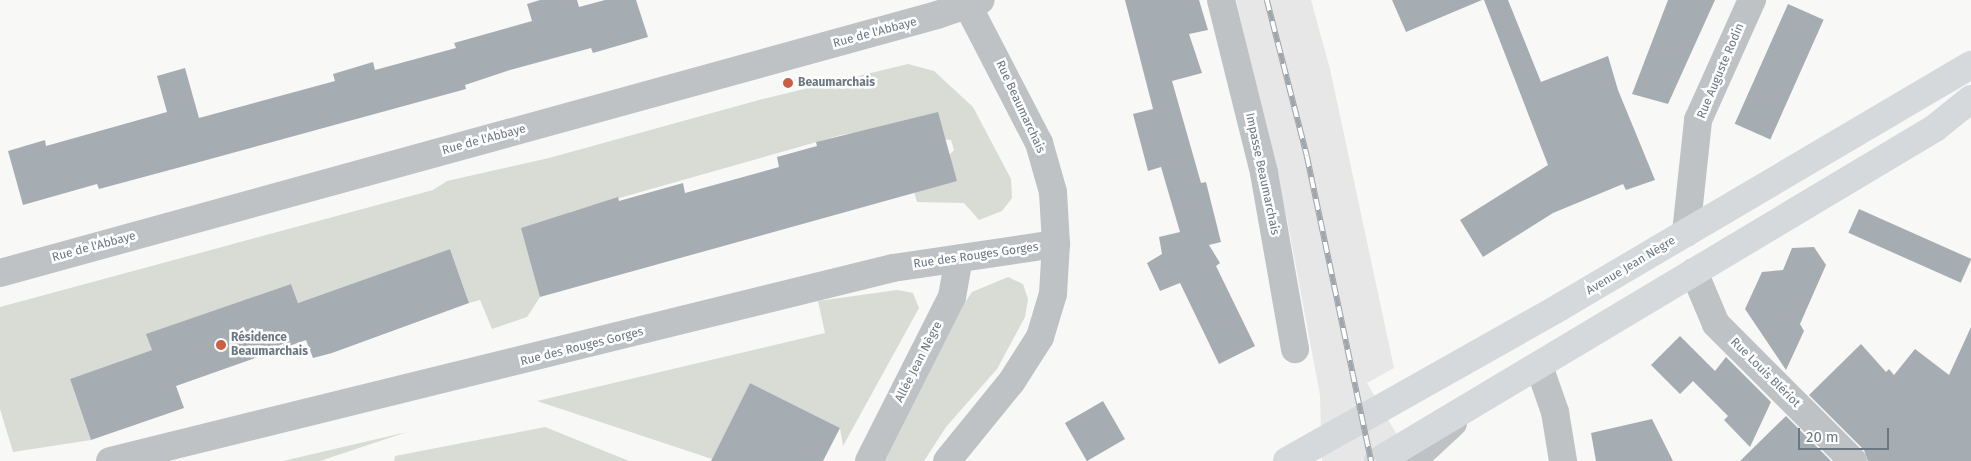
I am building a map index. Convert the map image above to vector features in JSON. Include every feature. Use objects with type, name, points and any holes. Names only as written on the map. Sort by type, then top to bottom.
[{"type":"main road","name":"Avenue Jean Nègre","points":[[1287,461],[1686,233],[1971,65]]},
{"type":"main road","points":[[1935,128],[1971,99]]},
{"type":"main road","points":[[1378,461],[1469,409],[1935,128],[1971,112]]},
{"type":"street","name":"Impasse Beaumarchais","points":[[1221,0],[1264,173],[1295,349]]},
{"type":"street","name":"Rue Auguste Rodin","points":[[1686,233],[1698,120],[1752,0]]},
{"type":"street","name":"Rue Beaumarchais","points":[[947,461],[972,448],[1040,337],[1053,294],[1056,244],[1053,192],[1039,143],[971,1]]},
{"type":"street","name":"Rue de l'Abbaye","points":[[0,273],[937,15],[971,1]]},
{"type":"street","name":"Rue des Rouges Gorges","points":[[110,461],[893,268],[1056,244]]},
{"type":"street","name":"Allée Jean Nègre","points":[[869,461],[952,297],[960,259]]},
{"type":"street","name":"Rue Louis Blériot","points":[[1694,272],[1716,324],[1853,461]]},
{"type":"street","points":[[1539,366],[1555,412],[1563,461]]},
{"type":"street","points":[[1412,461],[1469,409]]},
{"type":"shaded area","points":[[1236,0],[1311,0],[1330,69],[1394,368],[1367,383],[1412,461],[1322,461],[1320,395],[1287,219]]},
{"type":"shaded area","points":[[908,64],[934,71],[973,107],[1011,179],[1012,198],[1002,211],[979,220],[964,203],[917,202],[914,192],[954,150],[951,140],[865,131],[841,135],[570,212],[540,297],[527,317],[492,329],[480,300],[469,303],[450,249],[298,303],[291,284],[147,334],[152,350],[70,379],[91,440],[13,452],[0,409],[0,307],[433,190],[447,181],[549,158],[759,100]]},
{"type":"shaded area","points":[[1008,277],[1023,284],[1028,299],[1025,317],[997,369],[946,427],[924,461],[882,461],[953,320],[972,292]]},
{"type":"shaded area","points":[[897,290],[913,293],[919,308],[843,446],[840,428],[750,383],[712,459],[537,401],[825,333],[818,301]]},
{"type":"shaded area","points":[[545,427],[629,461],[394,461],[395,456]]},
{"type":"shaded area","points":[[407,432],[320,461],[283,461]]},
{"type":"building","points":[[540,0],[577,0],[579,7],[605,0],[636,0],[648,37],[593,53],[591,48],[510,70],[465,85],[466,89],[99,189],[97,184],[23,205],[8,151],[45,140],[46,146],[167,112],[157,76],[185,68],[199,118],[335,81],[333,74],[373,62],[375,70],[456,48],[454,43],[532,21],[527,4]]},
{"type":"building","points":[[1125,0],[1199,0],[1208,30],[1189,34],[1202,73],[1172,81],[1201,183],[1206,182],[1221,242],[1209,245],[1220,263],[1216,266],[1255,346],[1219,364],[1180,283],[1160,291],[1147,263],[1162,254],[1159,237],[1180,232],[1161,167],[1148,171],[1133,114],[1153,109]]},
{"type":"building","points":[[1392,0],[1482,0],[1406,32]]},
{"type":"building","points":[[1484,0],[1508,0],[1541,82],[1608,56],[1618,90],[1655,180],[1626,190],[1623,184],[1553,213],[1483,257],[1460,220],[1548,165]]},
{"type":"building","points":[[1668,0],[1715,0],[1668,104],[1632,94]]},
{"type":"building","points":[[1788,4],[1824,20],[1770,140],[1735,124]]},
{"type":"building","points":[[938,112],[957,181],[540,297],[521,228],[618,197],[619,201],[683,183],[685,193],[779,167],[777,157],[817,146],[816,142]]},
{"type":"building","points":[[1859,209],[1971,259],[1961,283],[1848,233]]},
{"type":"building","points":[[1814,247],[1826,265],[1800,324],[1804,331],[1786,370],[1745,309],[1762,272],[1783,270],[1792,248]]},
{"type":"building","name":"Résidence Beaumarchais","points":[[450,249],[469,303],[332,353],[313,358],[306,340],[176,386],[184,408],[91,440],[70,379],[152,350],[146,334],[291,284],[298,303]]},
{"type":"building","points":[[1971,327],[1971,461],[1868,461],[1864,450],[1809,395],[1861,344],[1886,372],[1889,369],[1894,375],[1915,349],[1949,375]]},
{"type":"building","points":[[1680,336],[1715,371],[1726,357],[1771,402],[1750,447],[1724,420],[1728,416],[1693,381],[1680,394],[1651,365]]},
{"type":"building","points":[[750,383],[840,428],[823,461],[711,461]]},
{"type":"building","points":[[1103,401],[1125,439],[1087,461],[1065,423]]},
{"type":"building","points":[[1786,416],[1831,461],[1740,461]]},
{"type":"building","points":[[1652,419],[1673,461],[1596,461],[1591,433]]},
{"type":"railway","points":[[1267,0],[1307,156],[1371,461]]},
{"type":"place","name":"Beaumarchais","points":[[788,83]]},
{"type":"place","name":"Résidence Beaumarchais","points":[[221,345]]}]
